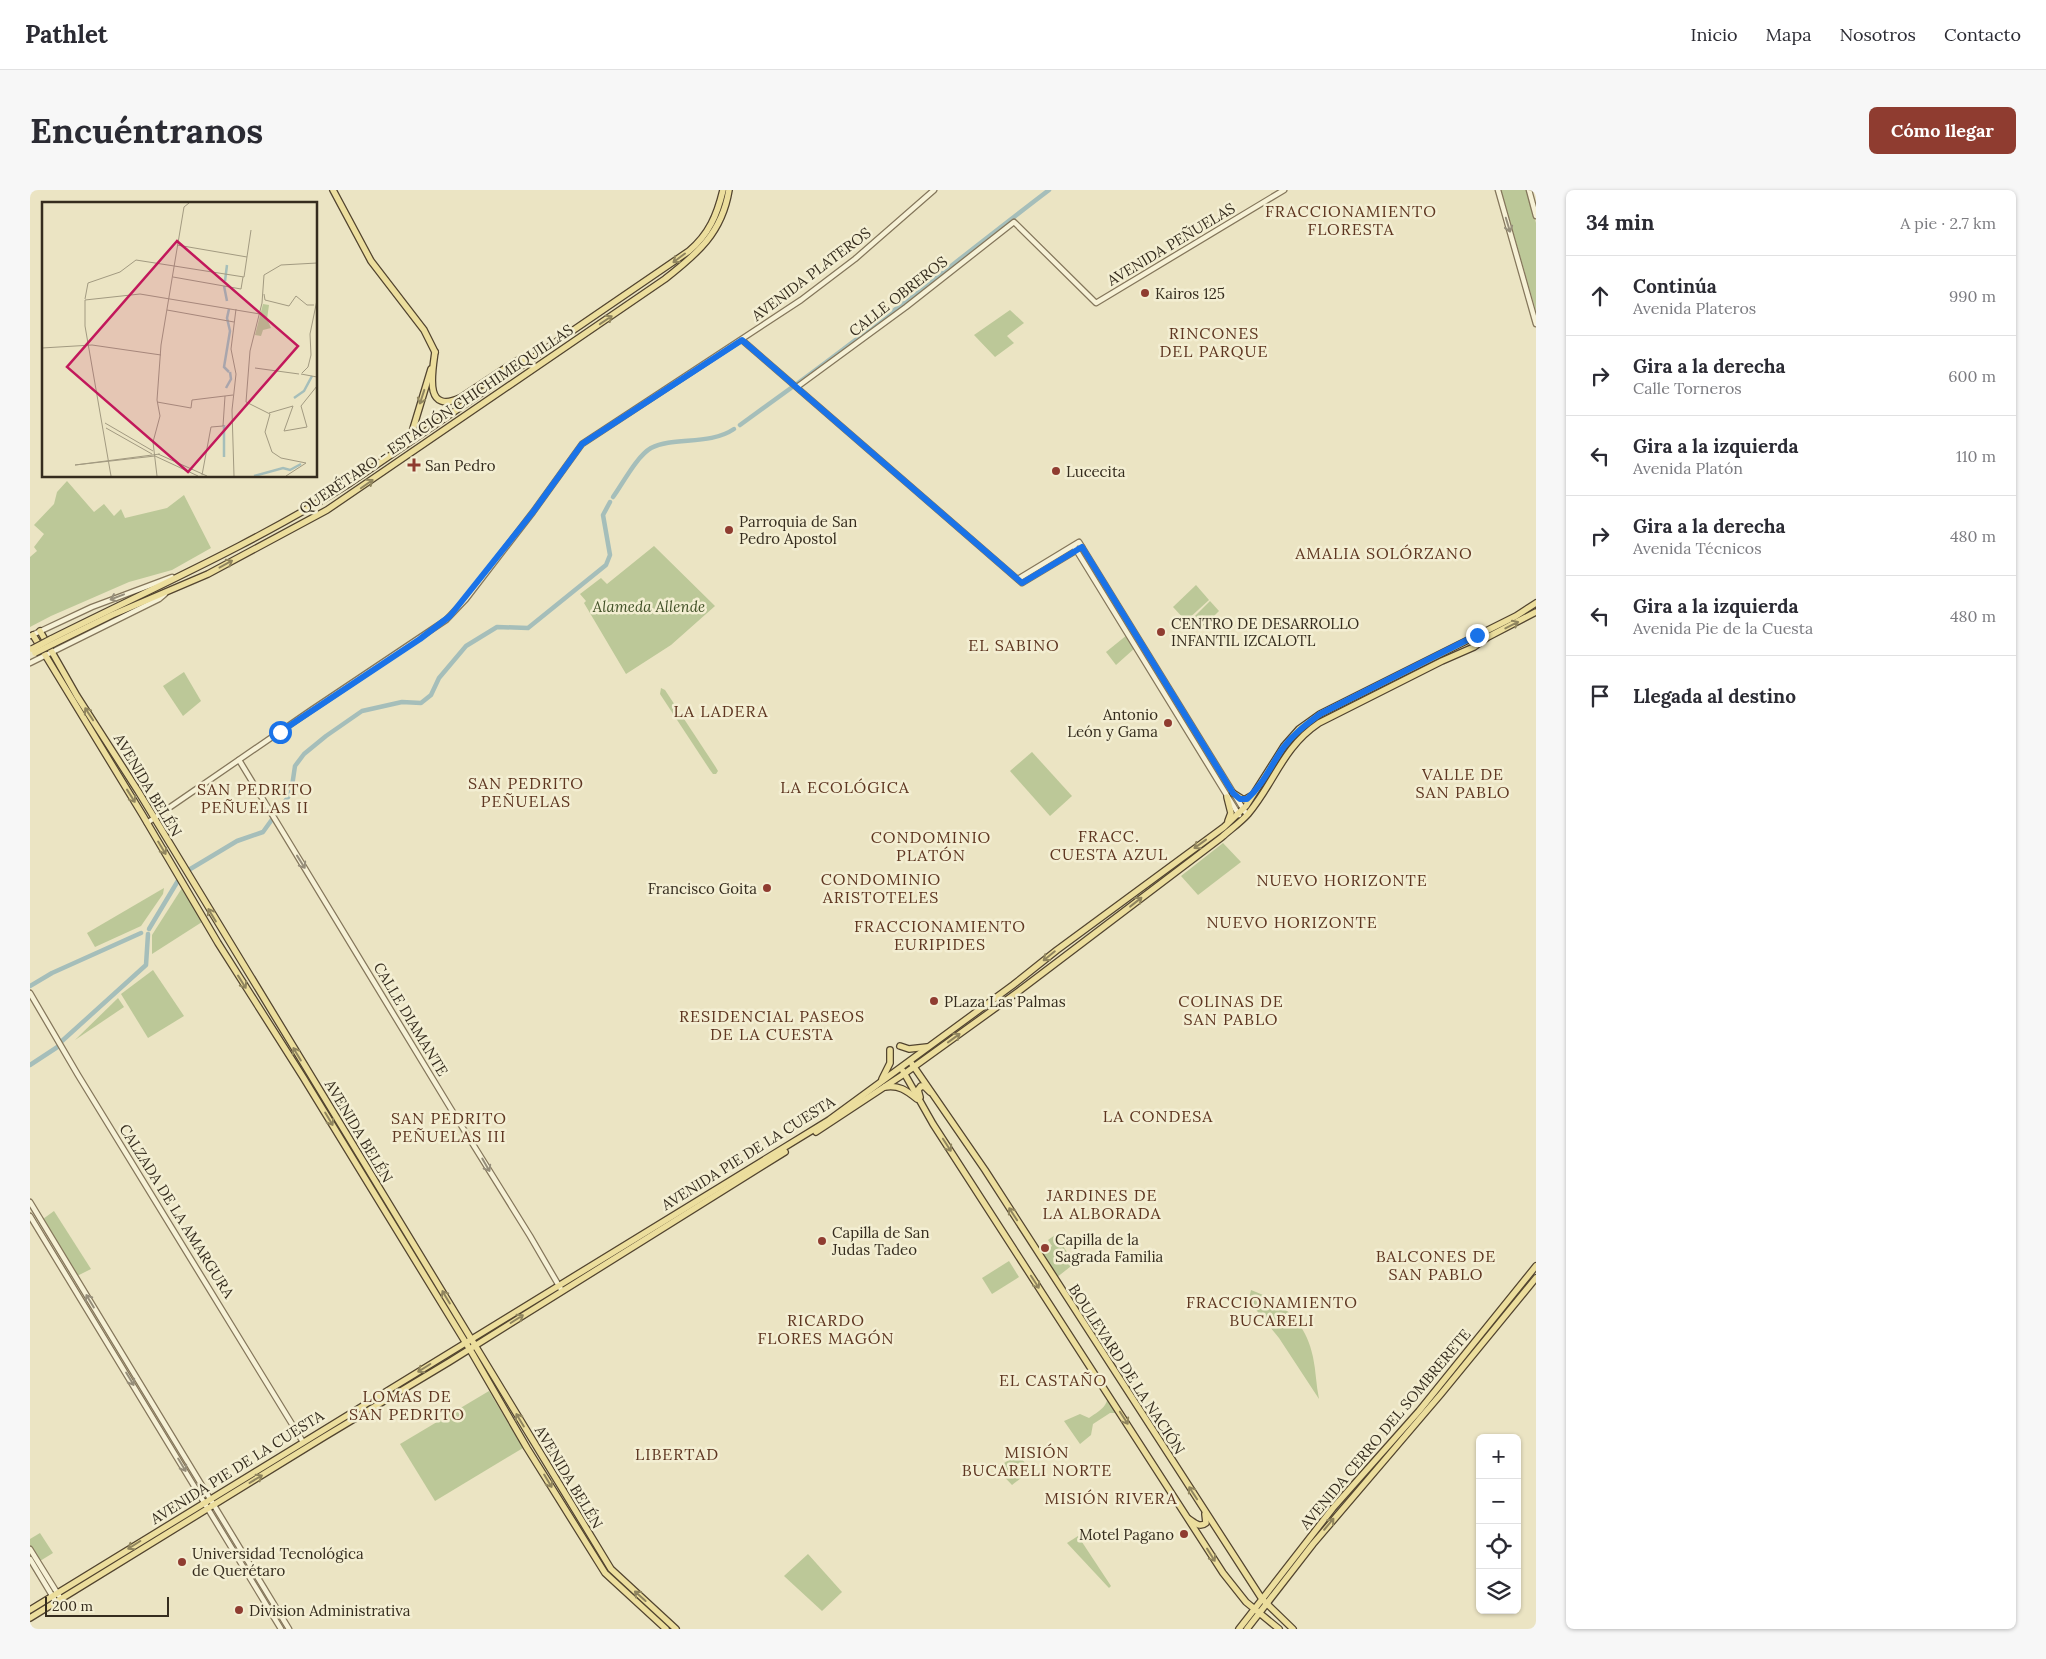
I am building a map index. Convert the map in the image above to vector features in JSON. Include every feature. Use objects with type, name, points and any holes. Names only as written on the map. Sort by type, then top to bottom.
[{"type":"main road","points":[[333,190],[371,261],[424,330],[435,352],[432,386],[434,395],[444,402],[460,398],[499,371],[525,358],[532,359],[529,373]]},
{"type":"main road","name":"QUERÉTARO - ESTACIÓN CHICHIMEQUILLAS","points":[[32,652],[225,553],[329,496],[410,442],[697,244],[711,226],[717,213],[723,190]]},
{"type":"main road","name":"QUERÉTARO - ESTACIÓN CHICHIMEQUILLAS","points":[[52,642],[208,574],[327,510],[666,279],[694,256],[710,239],[721,219],[729,190]]},
{"type":"main road","points":[[410,442],[435,352]]},
{"type":"main road","name":"AVENIDA PIE DE LA CUESTA","points":[[912,1064],[929,1047],[1224,827],[1243,809],[1284,746],[1300,729],[1320,714],[1516,616],[1536,603]]},
{"type":"main road","name":"AVENIDA PIE DE LA CUESTA","points":[[30,1618],[56,1597],[208,1500],[468,1340],[560,1288],[829,1124],[1081,945],[1242,820],[1289,750],[1307,730],[1442,660],[1468,650],[1488,637],[1536,612]]},
{"type":"main road","name":"AVENIDA BELÉN","points":[[40,630],[52,653],[154,818],[468,1340],[470,1349],[527,1448],[605,1573],[666,1629]]},
{"type":"main road","name":"AVENIDA BELÉN","points":[[31,635],[147,823],[218,943],[468,1340],[475,1346],[611,1569],[676,1629]]},
{"type":"main road","points":[[1233,793],[1244,800],[1256,791]]},
{"type":"main road","points":[[1224,827],[1231,813],[1227,797]]},
{"type":"main road","points":[[900,1046],[909,1049],[929,1047]]},
{"type":"main road","points":[[882,1080],[890,1063],[890,1050]]},
{"type":"main road","name":"BOULEVARD DE LA NACIÓN","points":[[912,1064],[950,1117],[1264,1601],[1293,1629]]},
{"type":"main road","name":"AVENIDA PIE DE LA CUESTA","points":[[30,1610],[212,1507],[475,1346],[560,1288],[829,1120],[882,1080],[903,1071]]},
{"type":"main road","name":"BOULEVARD DE LA NACIÓN","points":[[903,1071],[933,1124],[1234,1589],[1279,1629]]},
{"type":"main road","points":[[922,1103],[918,1090],[922,1086],[926,1088],[950,1117]]},
{"type":"main road","points":[[883,1087],[904,1088],[922,1103]]},
{"type":"main road","name":"AVENIDA CERRO DEL SOMBRERETE","points":[[1258,1611],[1334,1508],[1419,1411],[1536,1266]]},
{"type":"main road","name":"AVENIDA CERRO DEL SOMBRERETE","points":[[1264,1601],[1441,1394],[1536,1278]]},
{"type":"main road","points":[[1188,1518],[1199,1525],[1204,1524],[1206,1520],[1203,1508]]},
{"type":"main road","points":[[1240,1629],[1258,1611]]},
{"type":"main road","points":[[1247,1629],[1258,1611]]},
{"type":"street","name":"AVENIDA PLATEROS","points":[[147,823],[446,620],[466,599],[533,512],[582,444],[798,302],[850,263],[934,190]]},
{"type":"street","name":"AVENIDA PEÑUELAS","points":[[1014,222],[1096,303],[1284,190]]},
{"type":"street","points":[[1498,190],[1536,324]]},
{"type":"street","points":[[1529,190],[1536,216]]},
{"type":"street","name":"CALLE OBREROS","points":[[797,387],[906,308],[1014,222]]},
{"type":"street","points":[[742,340],[1022,583],[1075,548],[1079,542],[1247,815]]},
{"type":"street","points":[[1018,579],[1075,548],[1082,547]]},
{"type":"street","points":[[1075,548],[1242,820]]},
{"type":"street","points":[[31,635],[92,607],[179,575]]},
{"type":"street","points":[[30,663],[159,599],[166,593]]},
{"type":"street","points":[[1177,714],[1182,710]]},
{"type":"street","name":"CALLE DIAMANTE","points":[[239,760],[526,1229],[560,1288]]},
{"type":"street","name":"CALZADA DE LA AMARGURA","points":[[30,993],[78,1075],[304,1442]]},
{"type":"street","points":[[30,1202],[116,1342],[281,1629]]},
{"type":"street","points":[[30,1216],[104,1337],[208,1500]]},
{"type":"street","points":[[212,1507],[289,1629]]},
{"type":"street","points":[[30,1549],[56,1597]]},
{"type":"street","points":[[30,1559],[56,1597]]},
{"type":"green space","points":[[1501,190],[1527,190],[1536,223],[1536,311]]},
{"type":"green space","points":[[1010,310],[1024,323],[1007,336],[1014,343],[995,357],[974,335]]},
{"type":"green space","points":[[67,481],[94,512],[104,504],[114,516],[121,509],[125,518],[167,508],[184,495],[211,548],[172,570],[129,582],[30,627],[30,557],[37,551],[34,547],[44,534],[34,525],[54,504],[57,492]]},
{"type":"green space","name":"Alameda Allende","points":[[654,546],[715,606],[671,645],[626,674],[584,603],[586,601],[580,594],[601,578],[607,584]]},
{"type":"green space","points":[[1196,585],[1209,600],[1186,621],[1173,607]]},
{"type":"green space","points":[[1210,601],[1219,611],[1204,626],[1195,616]]},
{"type":"green space","points":[[1127,635],[1135,648],[1116,665],[1106,652]]},
{"type":"green space","points":[[184,672],[201,701],[183,716],[163,686]]},
{"type":"green space","points":[[661,688],[665,690],[715,766],[718,771],[716,774],[713,774],[710,770],[660,694]]},
{"type":"green space","points":[[1032,752],[1072,796],[1050,816],[1010,771]]},
{"type":"green space","points":[[1223,843],[1241,862],[1198,895],[1181,876]]},
{"type":"green space","points":[[164,888],[163,894],[141,926],[95,947],[87,933]]},
{"type":"green space","points":[[182,888],[202,922],[152,954],[152,935]]},
{"type":"green space","points":[[153,970],[184,1016],[148,1038],[121,994]]},
{"type":"green space","points":[[118,998],[124,1007],[75,1040]]},
{"type":"green space","points":[[54,1211],[91,1269],[77,1276],[43,1219]]},
{"type":"green space","points":[[1055,1235],[1075,1263],[1056,1278],[1041,1254],[1052,1246],[1048,1240]]},
{"type":"green space","points":[[1009,1261],[1019,1277],[992,1294],[982,1278]]},
{"type":"green space","points":[[1251,1290],[1283,1307],[1305,1333],[1313,1357],[1319,1399],[1279,1338],[1253,1306],[1248,1303]]},
{"type":"green space","points":[[489,1391],[523,1448],[435,1501],[400,1444]]},
{"type":"green space","points":[[1108,1394],[1124,1419],[1116,1413],[1110,1413],[1093,1424],[1091,1435],[1080,1444],[1064,1421],[1080,1414],[1089,1418],[1105,1405]]},
{"type":"green space","points":[[1019,1454],[1030,1471],[1012,1485],[996,1468]]},
{"type":"green space","points":[[40,1533],[53,1553],[40,1561],[30,1545],[30,1539]]},
{"type":"green space","points":[[1078,1536],[1111,1586],[1109,1588],[1067,1543]]},
{"type":"green space","points":[[808,1554],[842,1592],[822,1611],[784,1576]]},
{"type":"waterway","points":[[798,383],[1049,190]]},
{"type":"waterway","points":[[740,425],[791,388]]},
{"type":"waterway","points":[[613,497],[635,463],[651,448],[670,442],[714,437],[734,429]]},
{"type":"waterway","points":[[187,871],[237,841],[263,832],[291,793],[295,766],[304,754],[326,736],[362,711],[402,702],[421,703],[431,695],[439,678],[466,646],[497,627],[528,628],[606,565],[610,555],[603,515],[610,502]]},
{"type":"waterway","points":[[149,929],[179,879]]},
{"type":"waterway","points":[[30,986],[52,973],[141,933]]},
{"type":"waterway","points":[[62,1041],[146,965],[148,934]]},
{"type":"waterway","points":[[30,1065],[59,1046]]},
{"type":"place","name":"Kairos 125","points":[[1145,293]]},
{"type":"place","name":"San Pedro","points":[[414,465]]},
{"type":"place","name":"Lucecita","points":[[1056,471]]},
{"type":"place","name":"Parroquia de San Pedro Apostol","points":[[729,530]]},
{"type":"place","name":"CENTRO DE DESARROLLO INFANTIL IZCALOTL","points":[[1161,632]]},
{"type":"place","name":"Antonio León y Gama","points":[[1168,723]]},
{"type":"place","name":"Francisco Goita","points":[[767,888]]},
{"type":"place","name":"PLaza Las Palmas","points":[[934,1001]]},
{"type":"place","name":"Capilla de San Judas Tadeo","points":[[822,1241]]},
{"type":"place","name":"Capilla de la Sagrada Familia","points":[[1045,1248]]},
{"type":"place","name":"Motel Pagano","points":[[1184,1534]]},
{"type":"place","name":"Universidad Tecnológica de Querétaro","points":[[182,1562]]},
{"type":"place","name":"Division Administrativa","points":[[239,1610]]},
{"type":"district","name":"FRACCIONAMIENTO FLORESTA","points":[[1351,220]]},
{"type":"district","name":"RINCONES DEL PARQUE","points":[[1214,342]]},
{"type":"district","name":"AMALIA SOLÓRZANO","points":[[1384,553]]},
{"type":"district","name":"EL SABINO","points":[[1014,645]]},
{"type":"district","name":"LA LADERA","points":[[721,711]]},
{"type":"district","name":"VALLE DE SAN PABLO","points":[[1463,783]]},
{"type":"district","name":"LA ECOLÓGICA","points":[[845,787]]},
{"type":"district","name":"SAN PEDRITO PEÑUELAS","points":[[526,792]]},
{"type":"district","name":"SAN PEDRITO PEÑUELAS II","points":[[255,798]]},
{"type":"district","name":"FRACC. CUESTA AZUL","points":[[1109,845]]},
{"type":"district","name":"CONDOMINIO PLATÓN","points":[[931,846]]},
{"type":"district","name":"NUEVO HORIZONTE","points":[[1342,880]]},
{"type":"district","name":"CONDOMINIO ARISTOTELES","points":[[881,888]]},
{"type":"district","name":"NUEVO HORIZONTE","points":[[1292,922]]},
{"type":"district","name":"FRACCIONAMIENTO EURIPIDES","points":[[940,935]]},
{"type":"district","name":"COLINAS DE SAN PABLO","points":[[1231,1010]]},
{"type":"district","name":"RESIDENCIAL PASEOS DE LA CUESTA","points":[[772,1025]]},
{"type":"district","name":"LA CONDESA","points":[[1158,1116]]},
{"type":"district","name":"SAN PEDRITO PEÑUELAS III","points":[[449,1127]]},
{"type":"district","name":"JARDINES DE LA ALBORADA","points":[[1102,1204]]},
{"type":"district","name":"BALCONES DE SAN PABLO","points":[[1436,1265]]},
{"type":"district","name":"FRACCIONAMIENTO BUCARELI","points":[[1272,1311]]},
{"type":"district","name":"RICARDO FLORES MAGÓN","points":[[826,1329]]},
{"type":"district","name":"EL CASTAÑO","points":[[1053,1380]]},
{"type":"district","name":"LOMAS DE SAN PEDRITO","points":[[407,1405]]},
{"type":"district","name":"LIBERTAD","points":[[677,1454]]},
{"type":"district","name":"MISIÓN BUCARELI NORTE","points":[[1037,1461]]},
{"type":"district","name":"MISIÓN RIVERA","points":[[1111,1498]]},
{"type":"route","points":[[280,732],[446,620],[466,599],[494,560],[533,512],[579,446],[742,340],[1022,583],[1082,547],[1233,793],[1240,799],[1247,799],[1256,791],[1284,746],[1300,729],[1320,714],[1477,635]]}]
